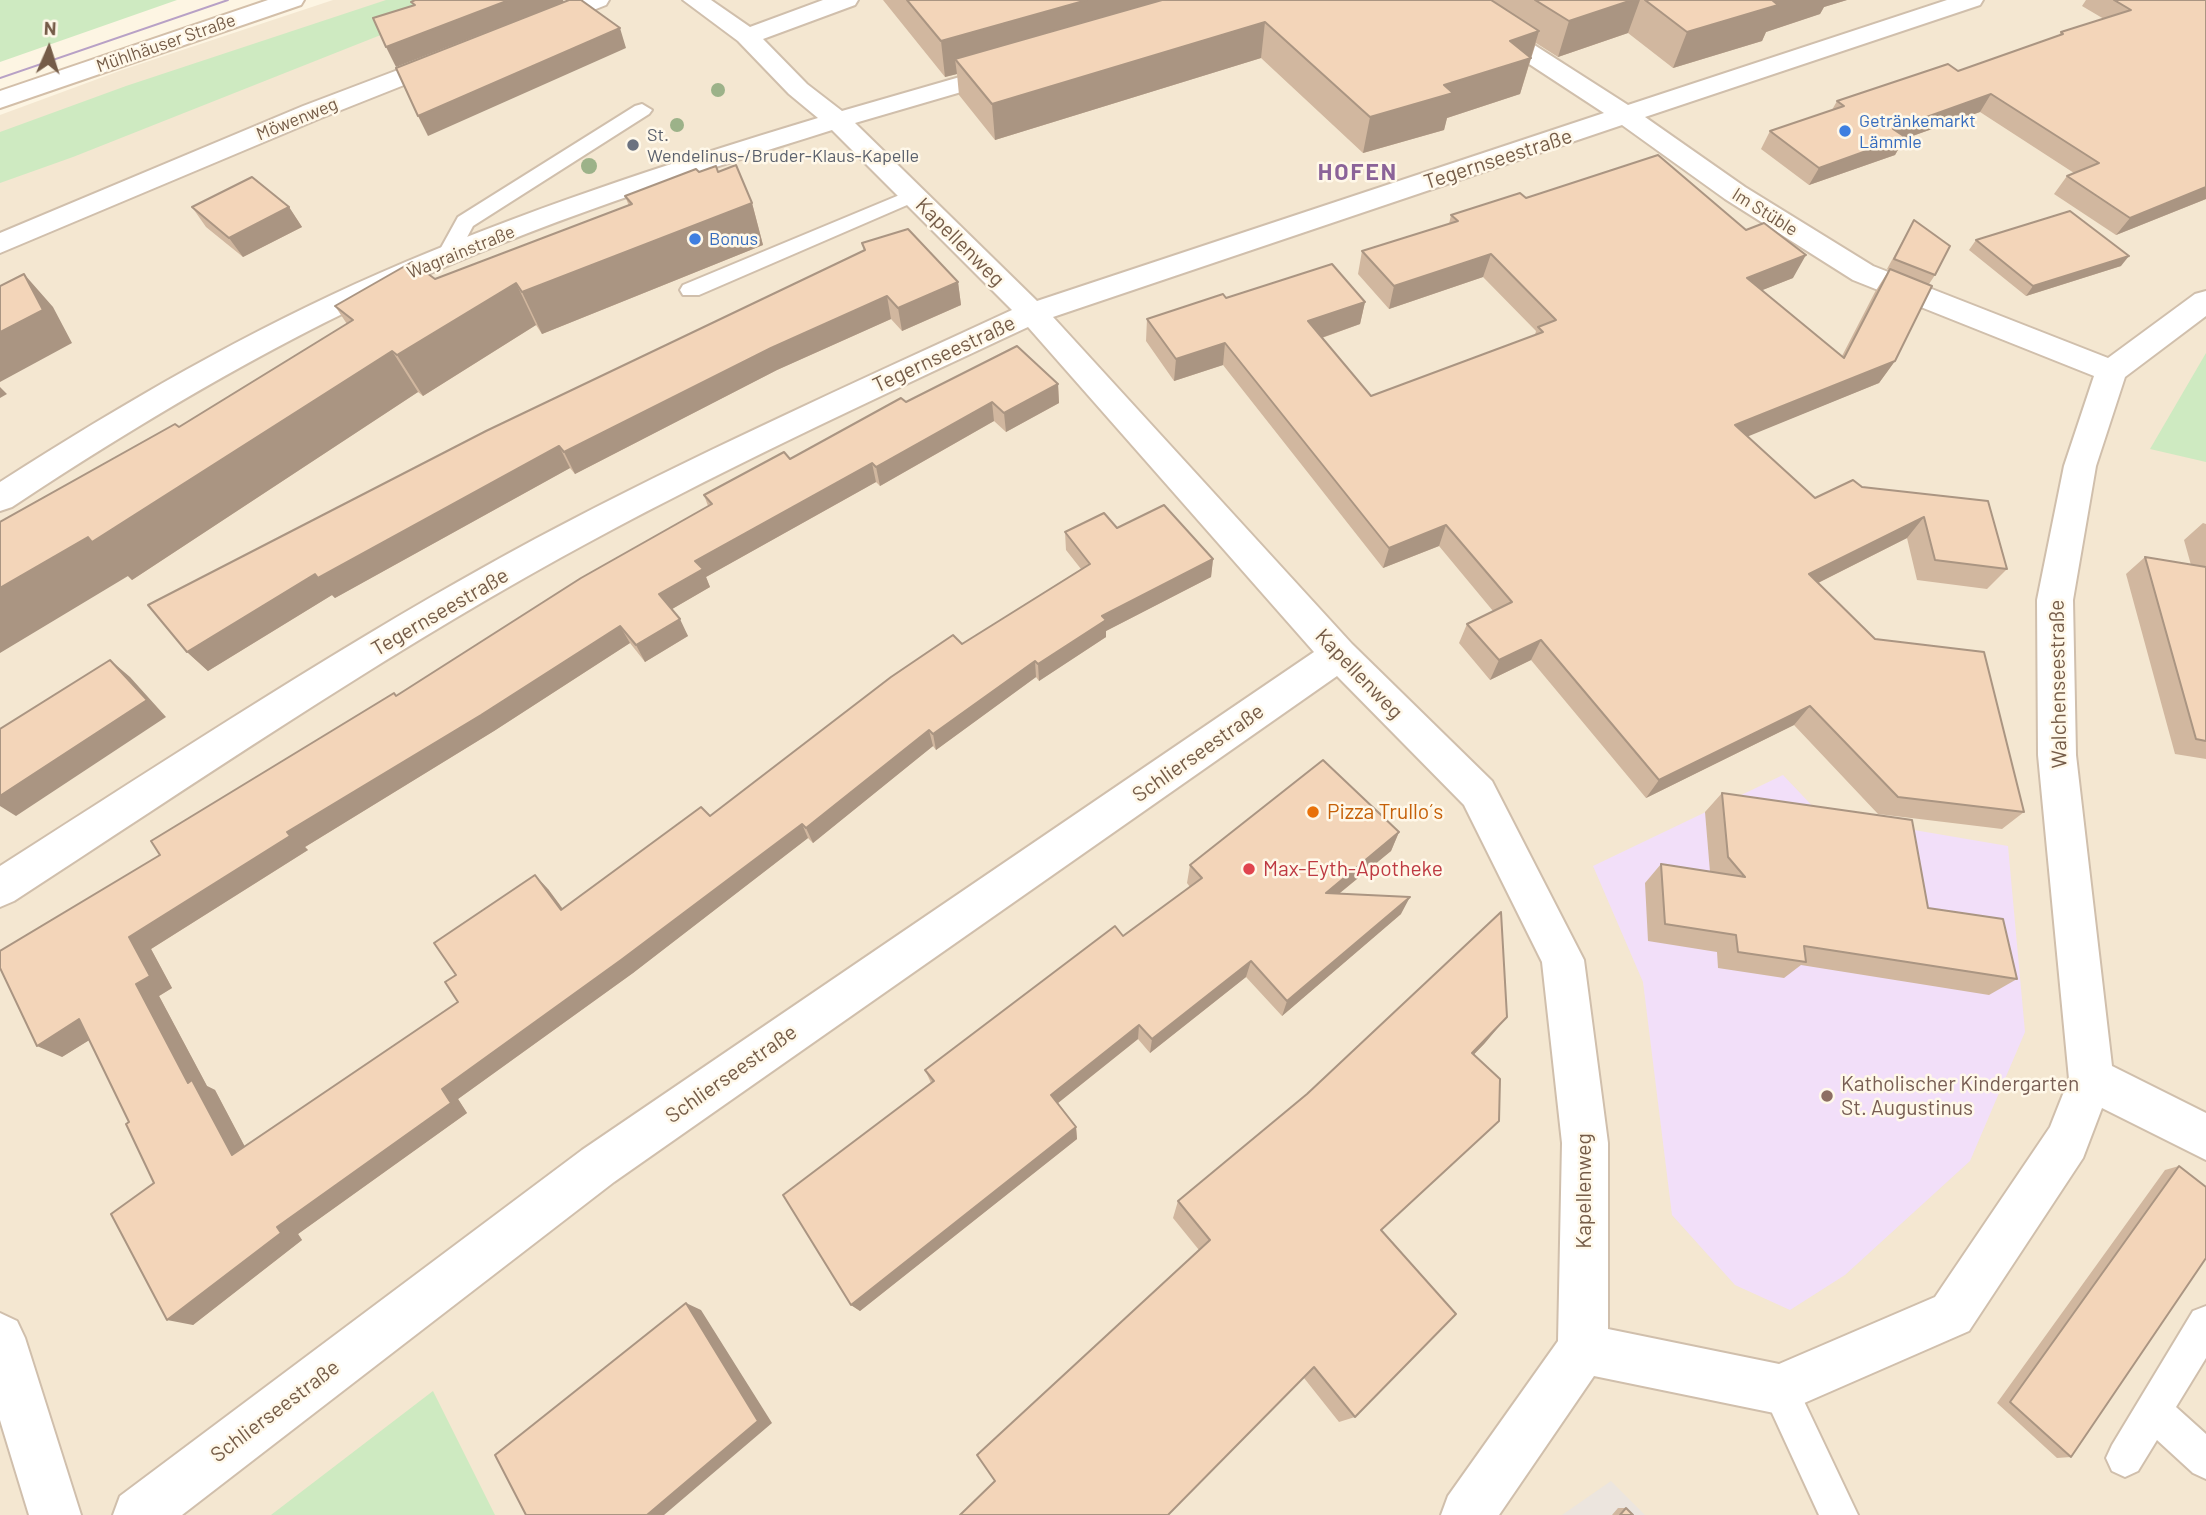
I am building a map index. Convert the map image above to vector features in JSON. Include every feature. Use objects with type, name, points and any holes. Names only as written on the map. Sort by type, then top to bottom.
[{"type":"street","name":"Mühlhäuser Straße","points":[[0,100],[292,0]]},
{"type":"street","points":[[519,31],[597,0]]},
{"type":"street","name":"Kapellenweg","points":[[695,0],[747,36],[798,89],[837,120],[1032,313],[1339,655],[1478,793],[1563,960],[1586,1143],[1583,1349]]},
{"type":"street","points":[[747,36],[846,0]]},
{"type":"street","name":"Im Stüble","points":[[1448,0],[1626,116],[1735,193],[1863,273],[2111,371]]},
{"type":"street","name":"Tegernseestraße","points":[[0,888],[304,692],[547,549],[761,439],[1032,313],[1971,0]]},
{"type":"street","name":"Möwenweg","points":[[0,244],[299,117],[467,51]]},
{"type":"street","name":"Wagrainstraße","points":[[0,498],[209,369],[307,318],[448,255],[578,205],[837,120],[1024,66]]},
{"type":"street","points":[[2111,371],[2206,301]]},
{"type":"street","name":"Walchenseestraße","points":[[1779,1389],[1952,1314],[2067,1142],[2091,1079],[2057,755],[2055,600],[2080,466],[2111,371]]},
{"type":"street","name":"Schlierseestraße","points":[[139,1515],[598,1166],[1339,655]]},
{"type":"street","points":[[2091,1079],[2206,1137]]},
{"type":"street","points":[[0,1339],[55,1515]]},
{"type":"street","points":[[1467,1515],[1583,1349],[1779,1389]]},
{"type":"lane","points":[[448,255],[465,222],[642,110]]},
{"type":"lane","points":[[691,290],[914,195]]},
{"type":"lane","points":[[2125,1458],[2206,1324]]},
{"type":"lane","points":[[1779,1389],[1839,1515]]},
{"type":"lane","points":[[2153,1411],[2206,1460]]},
{"type":"shaded area","points":[[333,0],[2206,0],[2206,1515],[0,1515],[0,115],[122,70]]},
{"type":"shaded area","name":"Katholischer Kindergarten St. Augustinus","points":[[1783,775],[1820,814],[2008,846],[2025,1032],[1970,1161],[1845,1275],[1790,1310],[1735,1285],[1672,1215],[1643,982],[1593,866]]},
{"type":"shaded area","points":[[1611,1481],[1645,1515],[1562,1515]]},
{"type":"green space","points":[[0,0],[177,0],[0,62]]},
{"type":"green space","points":[[386,0],[469,0],[73,157],[0,183],[0,132],[126,86]]},
{"type":"green space","points":[[2206,353],[2206,462],[2150,449]]},
{"type":"green space","points":[[433,1391],[495,1515],[271,1515]]},
{"type":"building","points":[[509,0],[386,47],[373,18],[415,5],[411,2]]},
{"type":"building","points":[[569,0],[581,0],[620,28],[418,116],[396,68]]},
{"type":"building","points":[[907,0],[1087,0],[941,41]]},
{"type":"building","points":[[1162,0],[1491,0],[1539,31],[1510,41],[1531,58],[1444,85],[1453,93],[1370,117],[1265,22],[992,104],[955,59]]},
{"type":"building","points":[[1535,0],[1632,0],[1569,21]]},
{"type":"building","points":[[1645,0],[1772,0],[1778,5],[1687,32]]},
{"type":"building","points":[[2114,0],[2206,0],[2206,187],[2130,218],[2067,176],[2099,163],[1991,94],[1893,129],[1905,137],[1819,168],[1770,131],[1844,106],[1837,101],[1948,64],[1958,71],[2063,34],[2061,32],[2131,10]]},
{"type":"building","points":[[1658,155],[1746,230],[1764,223],[1806,255],[1747,278],[1844,358],[1890,269],[1932,286],[1895,361],[1735,425],[1815,498],[1853,480],[1862,487],[1988,501],[2007,569],[1935,560],[1924,517],[1809,574],[1875,639],[1984,652],[2024,812],[1898,797],[1810,706],[1659,780],[1541,640],[1499,660],[1467,624],[1512,602],[1446,525],[1389,548],[1225,343],[1176,359],[1147,319],[1223,294],[1226,298],[1332,264],[1365,302],[1308,321],[1371,396],[1543,332],[1538,327],[1556,320],[1491,254],[1394,286],[1362,251],[1458,221],[1451,215],[1520,193],[1526,198]]},
{"type":"building","points":[[736,165],[752,203],[522,292],[516,283],[397,355],[392,351],[92,542],[88,537],[0,588],[0,522],[175,424],[179,427],[353,320],[335,306],[412,262],[435,279],[632,204],[625,196],[696,169],[699,172],[716,166],[718,172]]},
{"type":"building","points":[[252,177],[289,207],[229,238],[192,207]]},
{"type":"building","points":[[2070,211],[2129,256],[2033,286],[1976,240]]},
{"type":"building","points":[[1914,220],[1950,246],[1935,275],[1894,259]]},
{"type":"building","points":[[908,229],[958,282],[898,308],[887,296],[771,348],[564,452],[559,446],[318,578],[315,574],[187,652],[148,605],[486,431],[865,250],[862,243]]},
{"type":"building","points":[[24,274],[43,310],[0,332],[0,286]]},
{"type":"building","points":[[1017,346],[1058,384],[1004,413],[992,402],[876,467],[872,463],[695,561],[703,569],[659,594],[680,619],[636,645],[620,626],[481,715],[287,832],[290,836],[129,937],[150,976],[136,984],[188,1083],[192,1080],[232,1155],[458,1002],[445,982],[456,975],[434,943],[535,875],[561,910],[701,807],[710,816],[891,677],[953,635],[962,644],[1090,564],[1065,532],[1104,513],[1117,528],[1164,505],[1213,559],[1102,616],[1106,620],[1038,664],[1035,661],[933,734],[929,730],[806,828],[802,824],[621,960],[442,1089],[451,1103],[277,1227],[281,1233],[167,1320],[111,1214],[154,1183],[126,1124],[129,1122],[79,1019],[37,1046],[0,968],[0,951],[160,855],[151,841],[394,693],[396,696],[581,578],[712,504],[704,495],[784,452],[790,459],[901,398],[906,402]]},
{"type":"building","points":[[2145,557],[2206,567],[2206,741],[2196,739]]},
{"type":"building","points":[[110,660],[147,700],[0,796],[0,729]]},
{"type":"building","points":[[1323,760],[1399,832],[1326,893],[1410,897],[1287,1001],[1251,961],[1152,1039],[1139,1025],[1051,1095],[1076,1127],[851,1305],[783,1195],[934,1081],[925,1070],[1115,926],[1123,936],[1202,878],[1190,865]]},
{"type":"building","points":[[1722,793],[1912,820],[1928,908],[2003,919],[2017,979],[1804,946],[1806,962],[1738,952],[1736,935],[1665,924],[1661,864],[1745,877],[1728,857]]},
{"type":"building","points":[[1501,912],[1507,1017],[1472,1053],[1500,1079],[1499,1121],[1381,1230],[1456,1314],[1355,1417],[1314,1367],[1168,1515],[960,1515],[995,1481],[977,1455],[1210,1240],[1178,1201],[1307,1094]]},
{"type":"building","points":[[2179,1166],[2206,1187],[2206,1258],[2071,1457],[2010,1402]]},
{"type":"building","points":[[686,1303],[758,1421],[647,1515],[526,1515],[495,1455]]},
{"type":"building","points":[[1626,1508],[1633,1515],[1620,1515]]},
{"type":"tram line","points":[[0,78],[228,0]]},
{"type":"place","name":"Getränkemarkt Lämmle","points":[[1845,131]]},
{"type":"place","name":"St. Wendelinus-/Bruder-Klaus-Kapelle","points":[[633,145]]},
{"type":"place","name":"Bonus","points":[[695,239]]},
{"type":"place","name":"Pizza Trullo´s","points":[[1313,812]]},
{"type":"place","name":"Max-Eyth-Apotheke","points":[[1249,869]]},
{"type":"place","name":"Katholischer Kindergarten St. Augustinus","points":[[1827,1096]]},
{"type":"district","name":"HOFEN","points":[[1358,172]]}]
